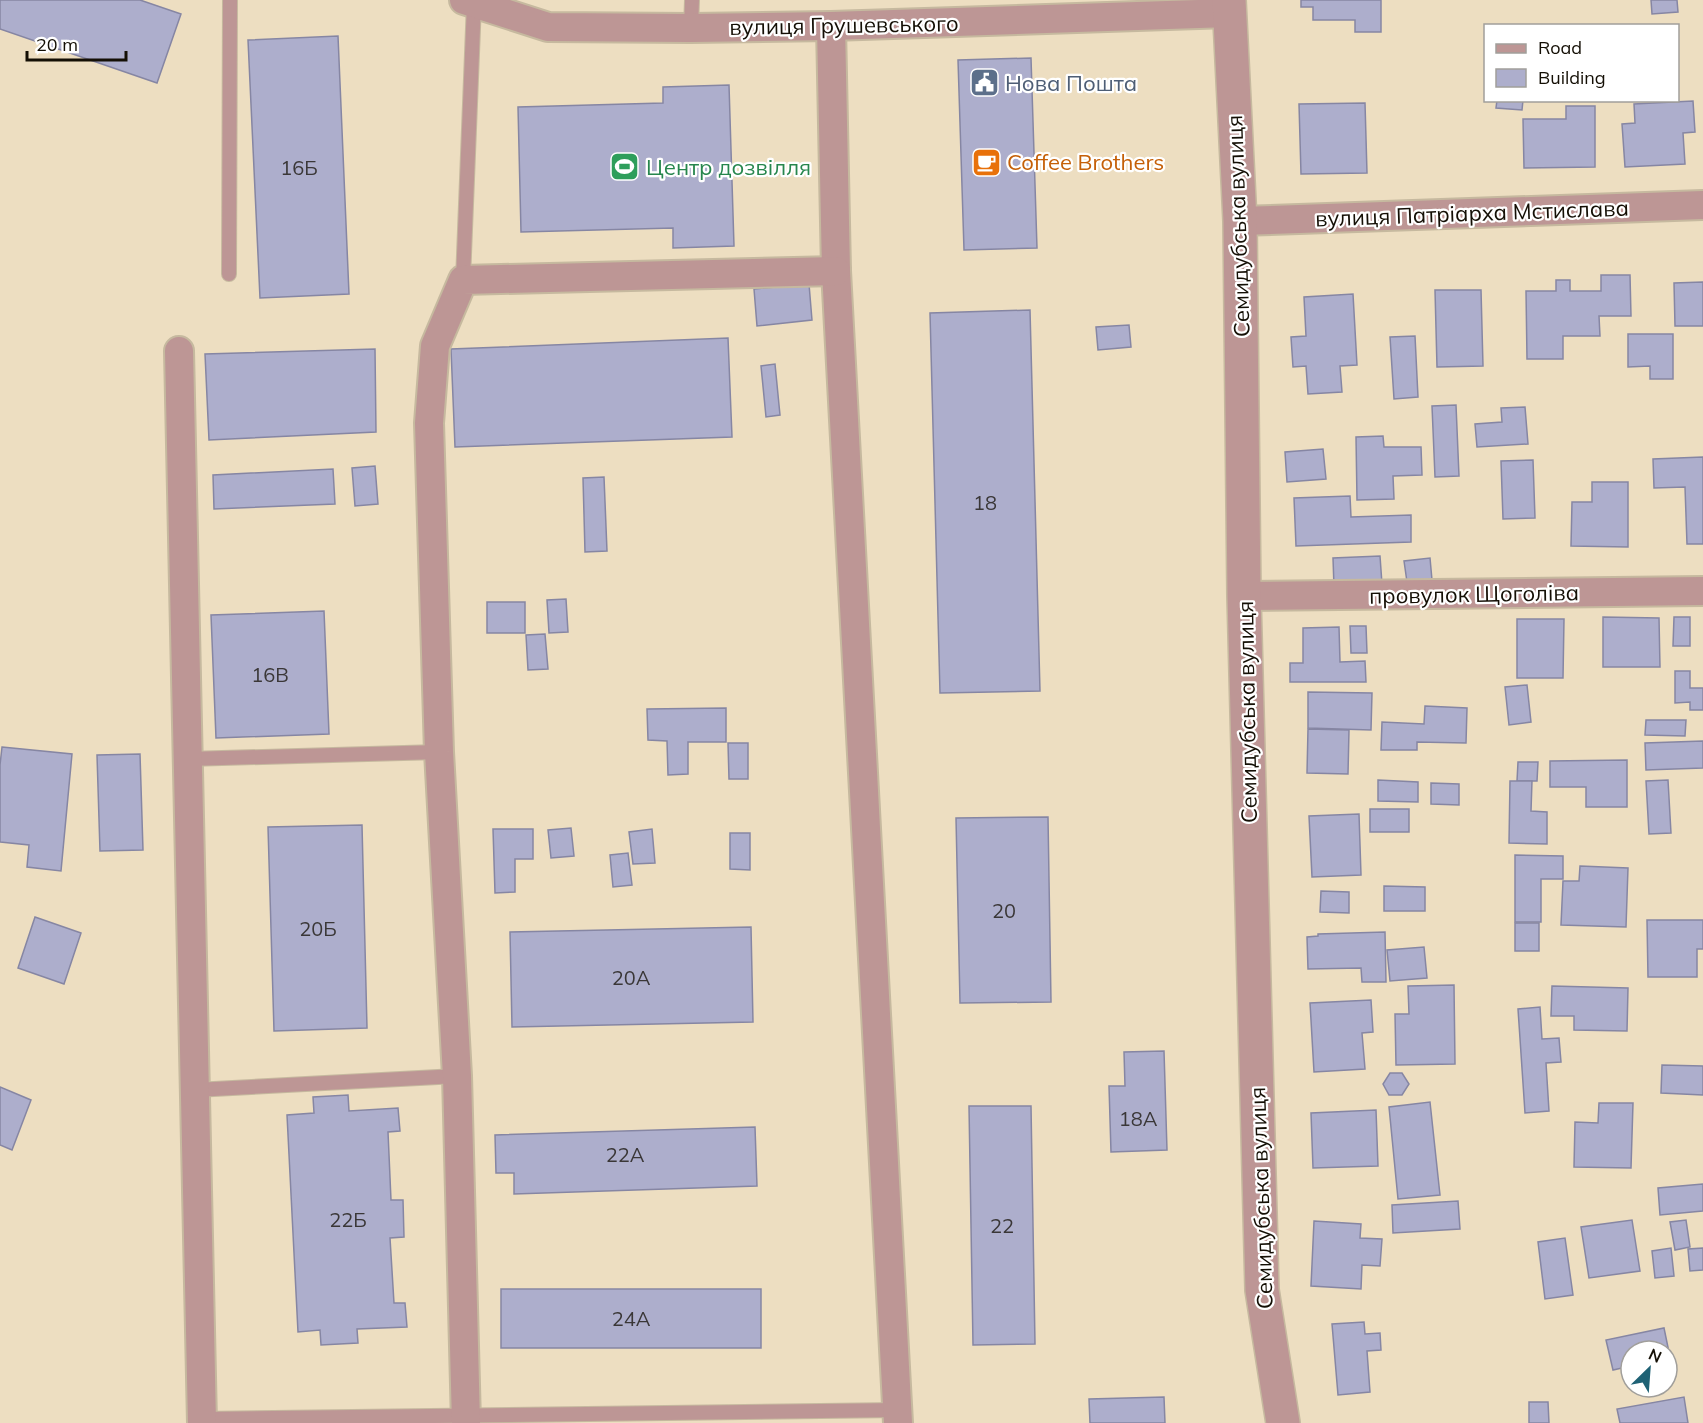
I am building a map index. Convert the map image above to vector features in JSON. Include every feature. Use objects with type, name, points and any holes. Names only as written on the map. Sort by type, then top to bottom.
[{"type":"street","name":"вулиця Грушевського","points":[[469,2],[548,27],[692,28],[831,26],[1229,7]]},
{"type":"street","name":"Семидубська вулиця","points":[[1229,7],[1240,221],[1244,596],[1262,1290],[1283,1423]]},
{"type":"street","points":[[831,26],[836,271],[898,1416]]},
{"type":"street","name":"вулиця Патріарха Мстислава","points":[[1240,221],[1703,205]]},
{"type":"street","points":[[466,1419],[457,1076],[439,752],[429,423],[435,346],[463,280],[836,271]]},
{"type":"street","points":[[179,351],[202,1421]]},
{"type":"street","name":"провулок Щоголіва","points":[[1244,596],[1703,591]]},
{"type":"lane","points":[[229,274],[230,0]]},
{"type":"lane","points":[[692,0],[692,28]]},
{"type":"lane","points":[[463,280],[469,2]]},
{"type":"lane","points":[[188,759],[439,752]]},
{"type":"lane","points":[[195,1090],[457,1076]]},
{"type":"lane","points":[[202,1421],[898,1416]]},
{"type":"building","points":[[0,0],[140,0],[181,14],[157,83],[0,29]]},
{"type":"building","points":[[1301,0],[1381,0],[1381,32],[1355,32],[1355,20],[1313,20],[1313,7],[1301,7]]},
{"type":"building","points":[[1651,0],[1677,0],[1678,12],[1652,14]]},
{"type":"building","points":[[338,36],[349,294],[260,298],[248,40]]},
{"type":"building","points":[[1031,58],[1037,248],[964,250],[958,60]]},
{"type":"building","name":"Центр дозвілля","points":[[729,85],[734,246],[673,248],[673,228],[521,232],[518,107],[663,103],[663,87]]},
{"type":"building","points":[[1693,101],[1695,132],[1683,133],[1685,164],[1625,167],[1622,124],[1635,123],[1634,104]]},
{"type":"building","points":[[1497,102],[1523,102],[1522,110],[1496,108]]},
{"type":"building","points":[[1365,103],[1367,173],[1301,174],[1299,104]]},
{"type":"building","points":[[1566,106],[1595,106],[1595,167],[1524,168],[1523,119],[1566,119]]},
{"type":"building","points":[[1601,275],[1630,275],[1631,316],[1599,316],[1600,336],[1563,336],[1563,359],[1527,359],[1526,291],[1556,291],[1556,280],[1570,280],[1570,291],[1601,291]]},
{"type":"building","points":[[1703,282],[1703,326],[1675,326],[1674,283]]},
{"type":"building","points":[[809,284],[812,320],[757,326],[754,289]]},
{"type":"building","points":[[1435,290],[1481,290],[1483,366],[1437,367]]},
{"type":"building","points":[[1353,294],[1357,365],[1340,366],[1342,392],[1308,394],[1306,366],[1293,367],[1291,337],[1306,336],[1304,297]]},
{"type":"building","points":[[1030,310],[1040,691],[940,693],[930,313]]},
{"type":"building","points":[[1129,325],[1131,347],[1098,350],[1096,327]]},
{"type":"building","points":[[1628,334],[1673,334],[1673,379],[1650,379],[1650,366],[1628,367]]},
{"type":"building","points":[[1415,336],[1418,397],[1394,399],[1390,337]]},
{"type":"building","points":[[728,338],[732,437],[455,447],[451,349]]},
{"type":"building","points":[[375,349],[376,432],[209,440],[205,354]]},
{"type":"building","points":[[775,364],[780,415],[766,417],[761,366]]},
{"type":"building","points":[[1456,405],[1459,476],[1435,477],[1432,406]]},
{"type":"building","points":[[1525,407],[1528,444],[1477,447],[1475,424],[1502,422],[1501,408]]},
{"type":"building","points":[[1383,436],[1384,447],[1421,447],[1422,475],[1393,476],[1394,499],[1357,500],[1356,437]]},
{"type":"building","points":[[1323,449],[1326,479],[1287,482],[1285,452]]},
{"type":"building","points":[[1703,457],[1703,544],[1687,544],[1685,487],[1654,488],[1653,459]]},
{"type":"building","points":[[1533,460],[1535,518],[1503,519],[1501,461]]},
{"type":"building","points":[[375,466],[378,504],[355,506],[352,468]]},
{"type":"building","points":[[333,469],[335,504],[214,509],[213,475]]},
{"type":"building","points":[[604,477],[607,551],[585,552],[583,478]]},
{"type":"building","points":[[1592,482],[1628,482],[1628,547],[1571,546],[1572,502],[1592,502]]},
{"type":"building","points":[[1350,496],[1351,517],[1411,515],[1411,542],[1296,546],[1294,498]]},
{"type":"building","points":[[1380,556],[1382,584],[1334,587],[1333,558]]},
{"type":"building","points":[[1430,558],[1432,580],[1407,582],[1404,561]]},
{"type":"building","points":[[566,599],[568,632],[549,633],[547,600]]},
{"type":"building","points":[[487,602],[525,602],[525,633],[487,633]]},
{"type":"building","points":[[324,611],[329,734],[216,738],[211,615]]},
{"type":"building","points":[[1603,617],[1659,618],[1660,667],[1603,667]]},
{"type":"building","points":[[1674,617],[1690,617],[1690,646],[1673,646]]},
{"type":"building","points":[[1517,619],[1564,619],[1563,678],[1517,678]]},
{"type":"building","points":[[1350,626],[1366,626],[1367,653],[1351,653]]},
{"type":"building","points":[[1339,627],[1340,662],[1365,661],[1366,682],[1290,682],[1290,663],[1303,663],[1303,628]]},
{"type":"building","points":[[545,634],[548,669],[528,670],[526,635]]},
{"type":"building","points":[[1675,671],[1690,671],[1690,688],[1703,688],[1703,710],[1690,710],[1690,702],[1675,703]]},
{"type":"building","points":[[1527,685],[1531,722],[1509,725],[1505,687]]},
{"type":"building","points":[[1308,692],[1372,693],[1371,730],[1308,728]]},
{"type":"building","points":[[1425,706],[1467,708],[1466,743],[1417,742],[1417,750],[1381,750],[1382,722],[1424,724]]},
{"type":"building","points":[[726,708],[726,742],[688,742],[688,774],[668,775],[667,741],[648,740],[647,709]]},
{"type":"building","points":[[1646,720],[1686,720],[1685,736],[1645,735]]},
{"type":"building","points":[[1308,729],[1349,730],[1348,774],[1307,773]]},
{"type":"building","points":[[1703,741],[1703,768],[1646,770],[1645,743]]},
{"type":"building","points":[[728,743],[748,743],[748,779],[729,779]]},
{"type":"building","points":[[2,747],[72,754],[61,871],[27,867],[29,845],[0,842]]},
{"type":"building","points":[[140,754],[143,850],[100,851],[97,755]]},
{"type":"building","points":[[1627,760],[1627,807],[1586,807],[1586,787],[1550,787],[1550,761]]},
{"type":"building","points":[[1518,762],[1538,762],[1537,781],[1517,781]]},
{"type":"building","points":[[1378,780],[1418,782],[1418,802],[1378,801]]},
{"type":"building","points":[[1668,780],[1671,833],[1649,834],[1646,781]]},
{"type":"building","points":[[1510,781],[1532,781],[1531,811],[1547,812],[1547,844],[1509,843]]},
{"type":"building","points":[[1431,783],[1459,784],[1459,805],[1431,804]]},
{"type":"building","points":[[1370,809],[1409,809],[1409,832],[1370,832]]},
{"type":"building","points":[[1359,814],[1361,875],[1312,877],[1309,816]]},
{"type":"building","points":[[1048,817],[1051,1002],[960,1003],[956,818]]},
{"type":"building","points":[[362,825],[367,1028],[274,1031],[268,827]]},
{"type":"building","points":[[571,828],[574,856],[551,858],[548,830]]},
{"type":"building","points":[[493,829],[533,829],[533,859],[515,859],[515,892],[495,893]]},
{"type":"building","points":[[652,829],[655,863],[633,864],[629,832]]},
{"type":"building","points":[[730,833],[750,833],[750,870],[730,869]]},
{"type":"building","points":[[628,853],[632,885],[613,887],[610,855]]},
{"type":"building","points":[[1515,855],[1563,856],[1563,879],[1541,879],[1541,922],[1515,922]]},
{"type":"building","points":[[1580,866],[1628,868],[1626,927],[1561,925],[1563,881],[1579,881]]},
{"type":"building","points":[[1384,886],[1425,887],[1425,911],[1384,911]]},
{"type":"building","points":[[1321,891],[1349,892],[1349,913],[1320,912]]},
{"type":"building","points":[[35,917],[81,933],[64,984],[18,968]]},
{"type":"building","points":[[1647,920],[1703,920],[1703,949],[1697,949],[1697,977],[1648,977]]},
{"type":"building","points":[[1515,923],[1539,923],[1539,951],[1515,951]]},
{"type":"building","points":[[751,927],[753,1022],[512,1027],[510,932]]},
{"type":"building","points":[[1385,932],[1386,982],[1362,982],[1361,968],[1308,969],[1307,937],[1318,936],[1318,934]]},
{"type":"building","points":[[1424,947],[1427,978],[1390,981],[1387,950]]},
{"type":"building","points":[[1454,985],[1455,1064],[1396,1065],[1395,1014],[1409,1014],[1408,986]]},
{"type":"building","points":[[1552,986],[1628,988],[1627,1031],[1574,1030],[1574,1016],[1551,1016]]},
{"type":"building","points":[[1371,1000],[1373,1032],[1362,1033],[1365,1069],[1314,1072],[1310,1003]]},
{"type":"building","points":[[1540,1007],[1542,1039],[1559,1038],[1561,1062],[1546,1063],[1549,1111],[1525,1113],[1518,1009]]},
{"type":"building","points":[[1164,1051],[1167,1150],[1111,1152],[1109,1086],[1125,1086],[1124,1052]]},
{"type":"building","points":[[1662,1065],[1703,1066],[1703,1095],[1661,1093]]},
{"type":"building","points":[[1390,1073],[1402,1073],[1409,1084],[1402,1095],[1389,1095],[1383,1084]]},
{"type":"building","points":[[0,1087],[31,1100],[12,1150],[0,1145]]},
{"type":"building","points":[[348,1095],[349,1111],[398,1108],[400,1131],[388,1132],[391,1200],[403,1200],[404,1237],[390,1238],[394,1303],[405,1303],[407,1327],[357,1329],[358,1343],[321,1345],[320,1330],[298,1332],[287,1115],[314,1113],[313,1097]]},
{"type":"building","points":[[1430,1102],[1440,1195],[1398,1199],[1389,1107]]},
{"type":"building","points":[[1599,1103],[1633,1103],[1631,1168],[1574,1167],[1575,1122],[1598,1123]]},
{"type":"building","points":[[969,1106],[1031,1106],[1035,1344],[973,1345]]},
{"type":"building","points":[[1376,1110],[1378,1166],[1313,1168],[1311,1113]]},
{"type":"building","points":[[755,1127],[757,1186],[514,1194],[514,1173],[496,1173],[495,1135]]},
{"type":"building","points":[[1703,1184],[1703,1211],[1660,1215],[1658,1188]]},
{"type":"building","points":[[1458,1201],[1460,1229],[1393,1233],[1392,1205]]},
{"type":"building","points":[[1632,1220],[1640,1271],[1589,1278],[1581,1227]]},
{"type":"building","points":[[1686,1220],[1690,1247],[1675,1250],[1670,1222]]},
{"type":"building","points":[[1314,1221],[1361,1224],[1360,1238],[1382,1239],[1380,1266],[1362,1265],[1361,1289],[1311,1286]]},
{"type":"building","points":[[1565,1238],[1573,1295],[1545,1299],[1538,1242]]},
{"type":"building","points":[[1671,1248],[1674,1276],[1655,1278],[1652,1251]]},
{"type":"building","points":[[1703,1248],[1703,1270],[1690,1271],[1688,1249]]},
{"type":"building","points":[[501,1289],[761,1289],[761,1348],[501,1348]]},
{"type":"building","points":[[1364,1322],[1365,1334],[1380,1333],[1381,1350],[1367,1351],[1370,1392],[1338,1395],[1332,1324]]},
{"type":"building","points":[[1664,1328],[1666,1339],[1619,1339],[1619,1369],[1613,1370],[1606,1340]]},
{"type":"building","points":[[1164,1397],[1165,1423],[1090,1423],[1089,1399]]},
{"type":"building","points":[[1684,1397],[1688,1423],[1620,1423],[1617,1409]]},
{"type":"building","points":[[1529,1402],[1548,1402],[1549,1423],[1529,1423]]},
{"type":"place","name":"Нова Пошта","points":[[984,83]]},
{"type":"place","name":"Coffee Brothers","points":[[986,162]]},
{"type":"place","name":"Центр дозвілля","points":[[625,167]]}]
